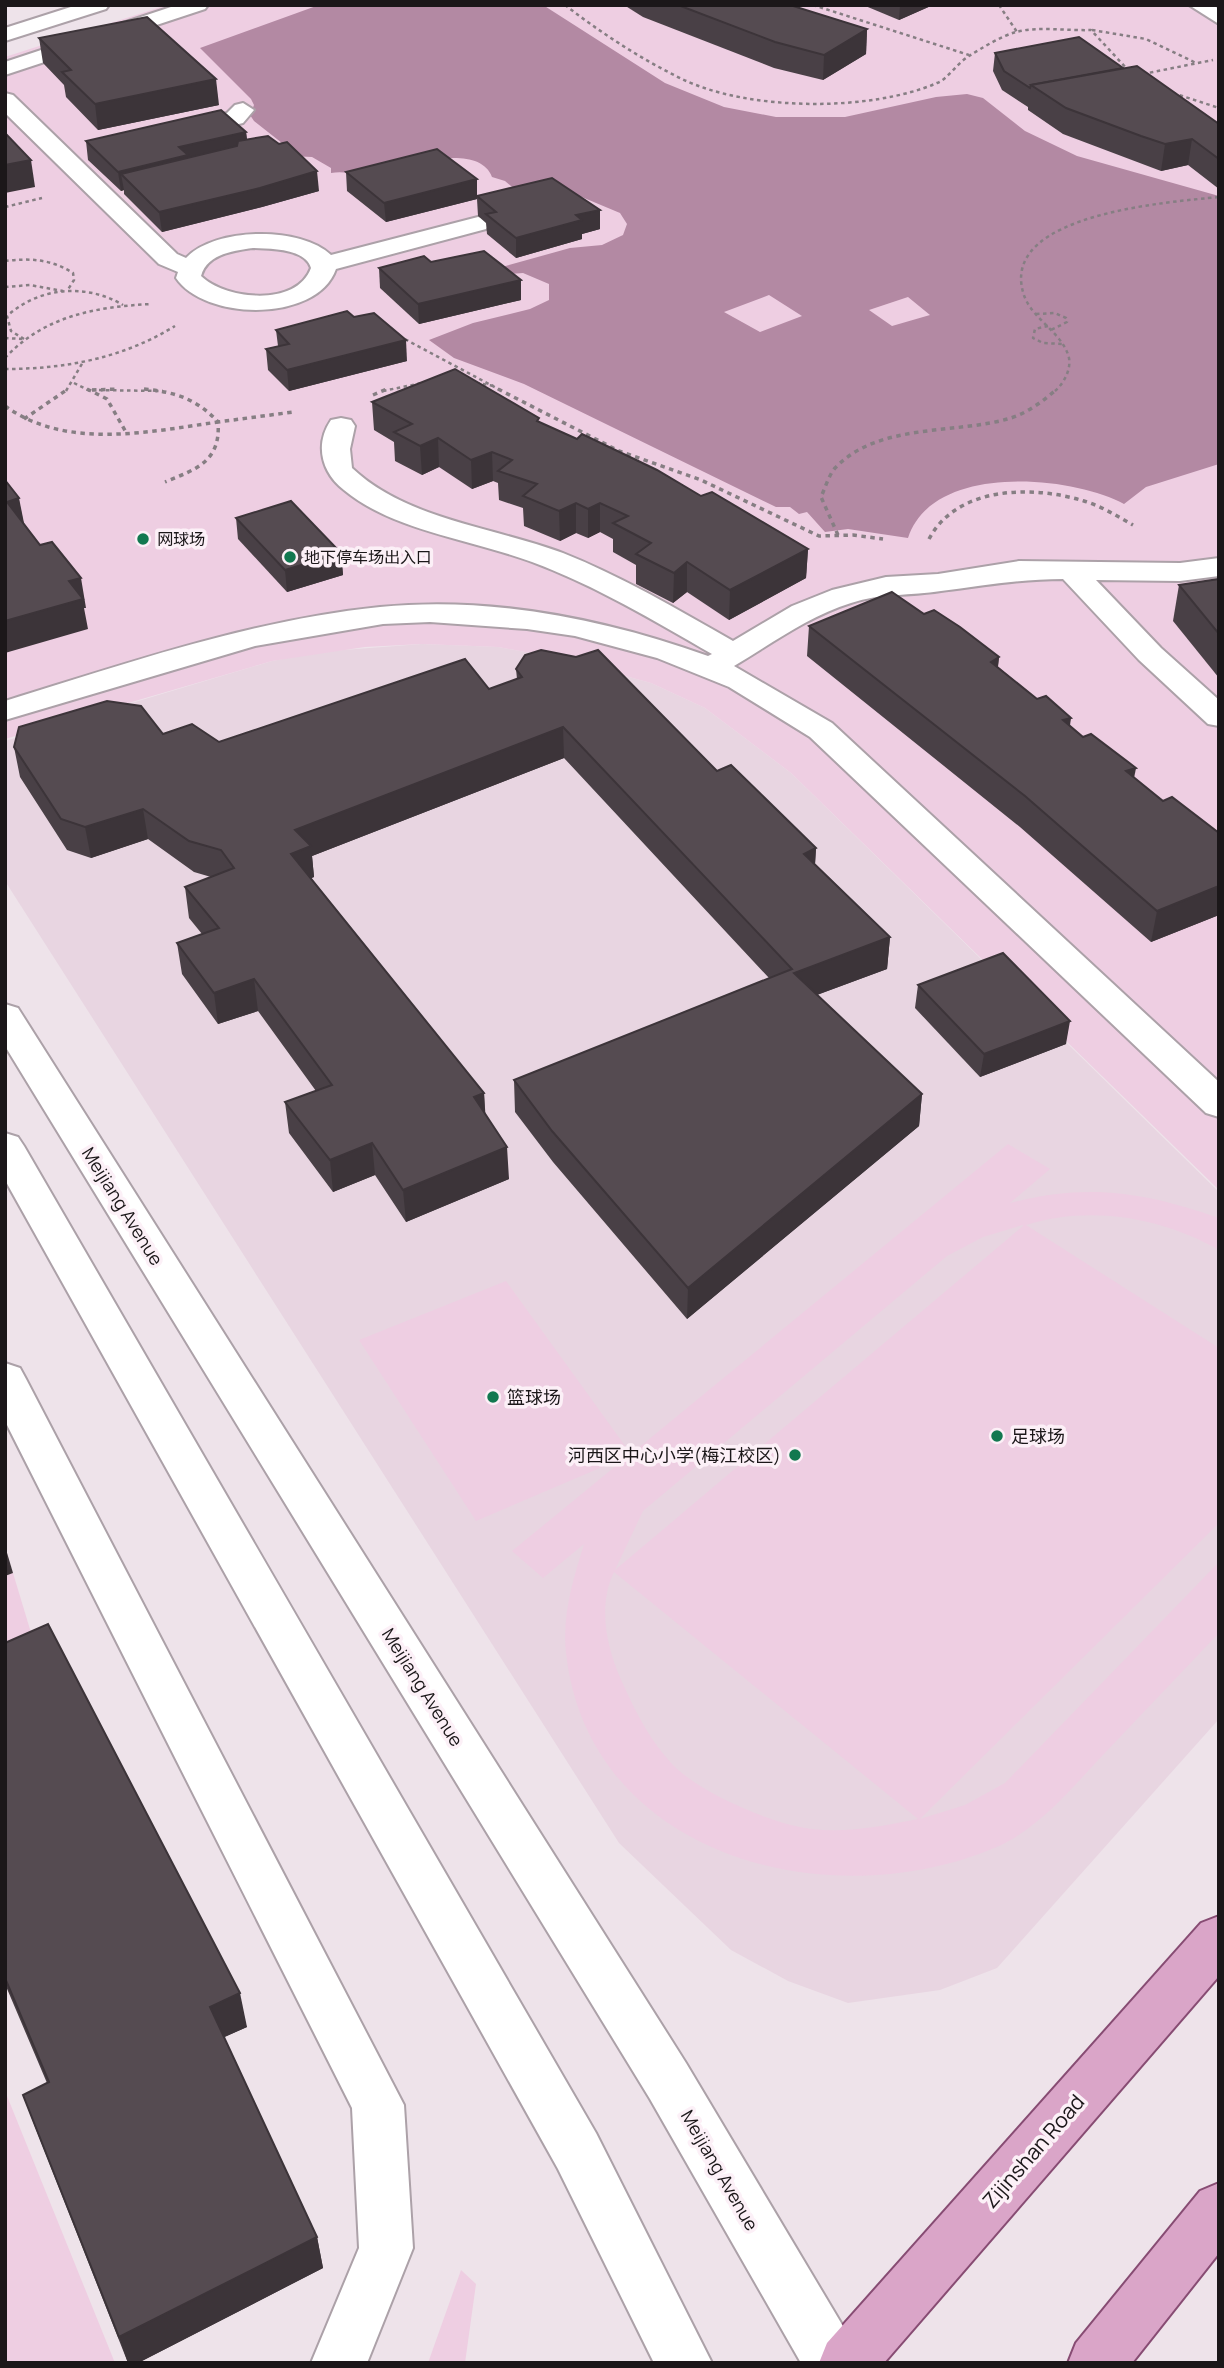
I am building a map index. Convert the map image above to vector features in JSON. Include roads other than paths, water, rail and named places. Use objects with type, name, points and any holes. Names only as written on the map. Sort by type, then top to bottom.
[{"type":"main road","name":"Zijinshan Road","points":[[846,2363],[1219,1939]]},
{"type":"main road","points":[[1096,2363],[1219,2210]]},
{"type":"street","points":[[5,35],[99,5]]},
{"type":"street","points":[[5,69],[198,5]]},
{"type":"street","points":[[1199,5],[1219,18]]},
{"type":"street","points":[[5,100],[168,259],[190,268]]},
{"type":"street","points":[[157,137],[235,118],[243,110]]},
{"type":"street","points":[[65,159],[91,152]]},
{"type":"street","points":[[322,265],[478,224]]},
{"type":"street","points":[[253,241],[295,245],[311,251],[322,265],[320,280],[291,296],[247,302],[208,302],[188,278],[190,268],[198,258],[212,250],[253,241]]},
{"type":"street","points":[[341,426],[335,454],[340,471],[356,486],[418,515],[465,533],[537,554],[611,585],[723,661],[762,693],[821,730],[1219,1104]]},
{"type":"street","points":[[5,711],[186,656],[338,620],[415,614],[500,616],[578,629],[723,661],[803,612],[842,596],[886,586],[938,583],[1019,570],[1180,572],[1219,567]]},
{"type":"street","points":[[1069,569],[1150,654],[1219,717]]},
{"type":"street","name":"Meijiang Avenue","points":[[5,1016],[668,2081],[833,2363]]},
{"type":"street","points":[[5,1146],[577,2151],[684,2363]]},
{"type":"street","points":[[5,1379],[379,2105],[386,2248],[339,2363]]},
{"type":"place","name":"网球场","points":[[143,539]]},
{"type":"place","name":"地下停车场出入口","points":[[290,557]]},
{"type":"place","name":"篮球场","points":[[493,1397]]},
{"type":"place","name":"足球场","points":[[997,1436]]},
{"type":"place","name":"河西区中心小学(梅江校区)","points":[[795,1455]]}]
